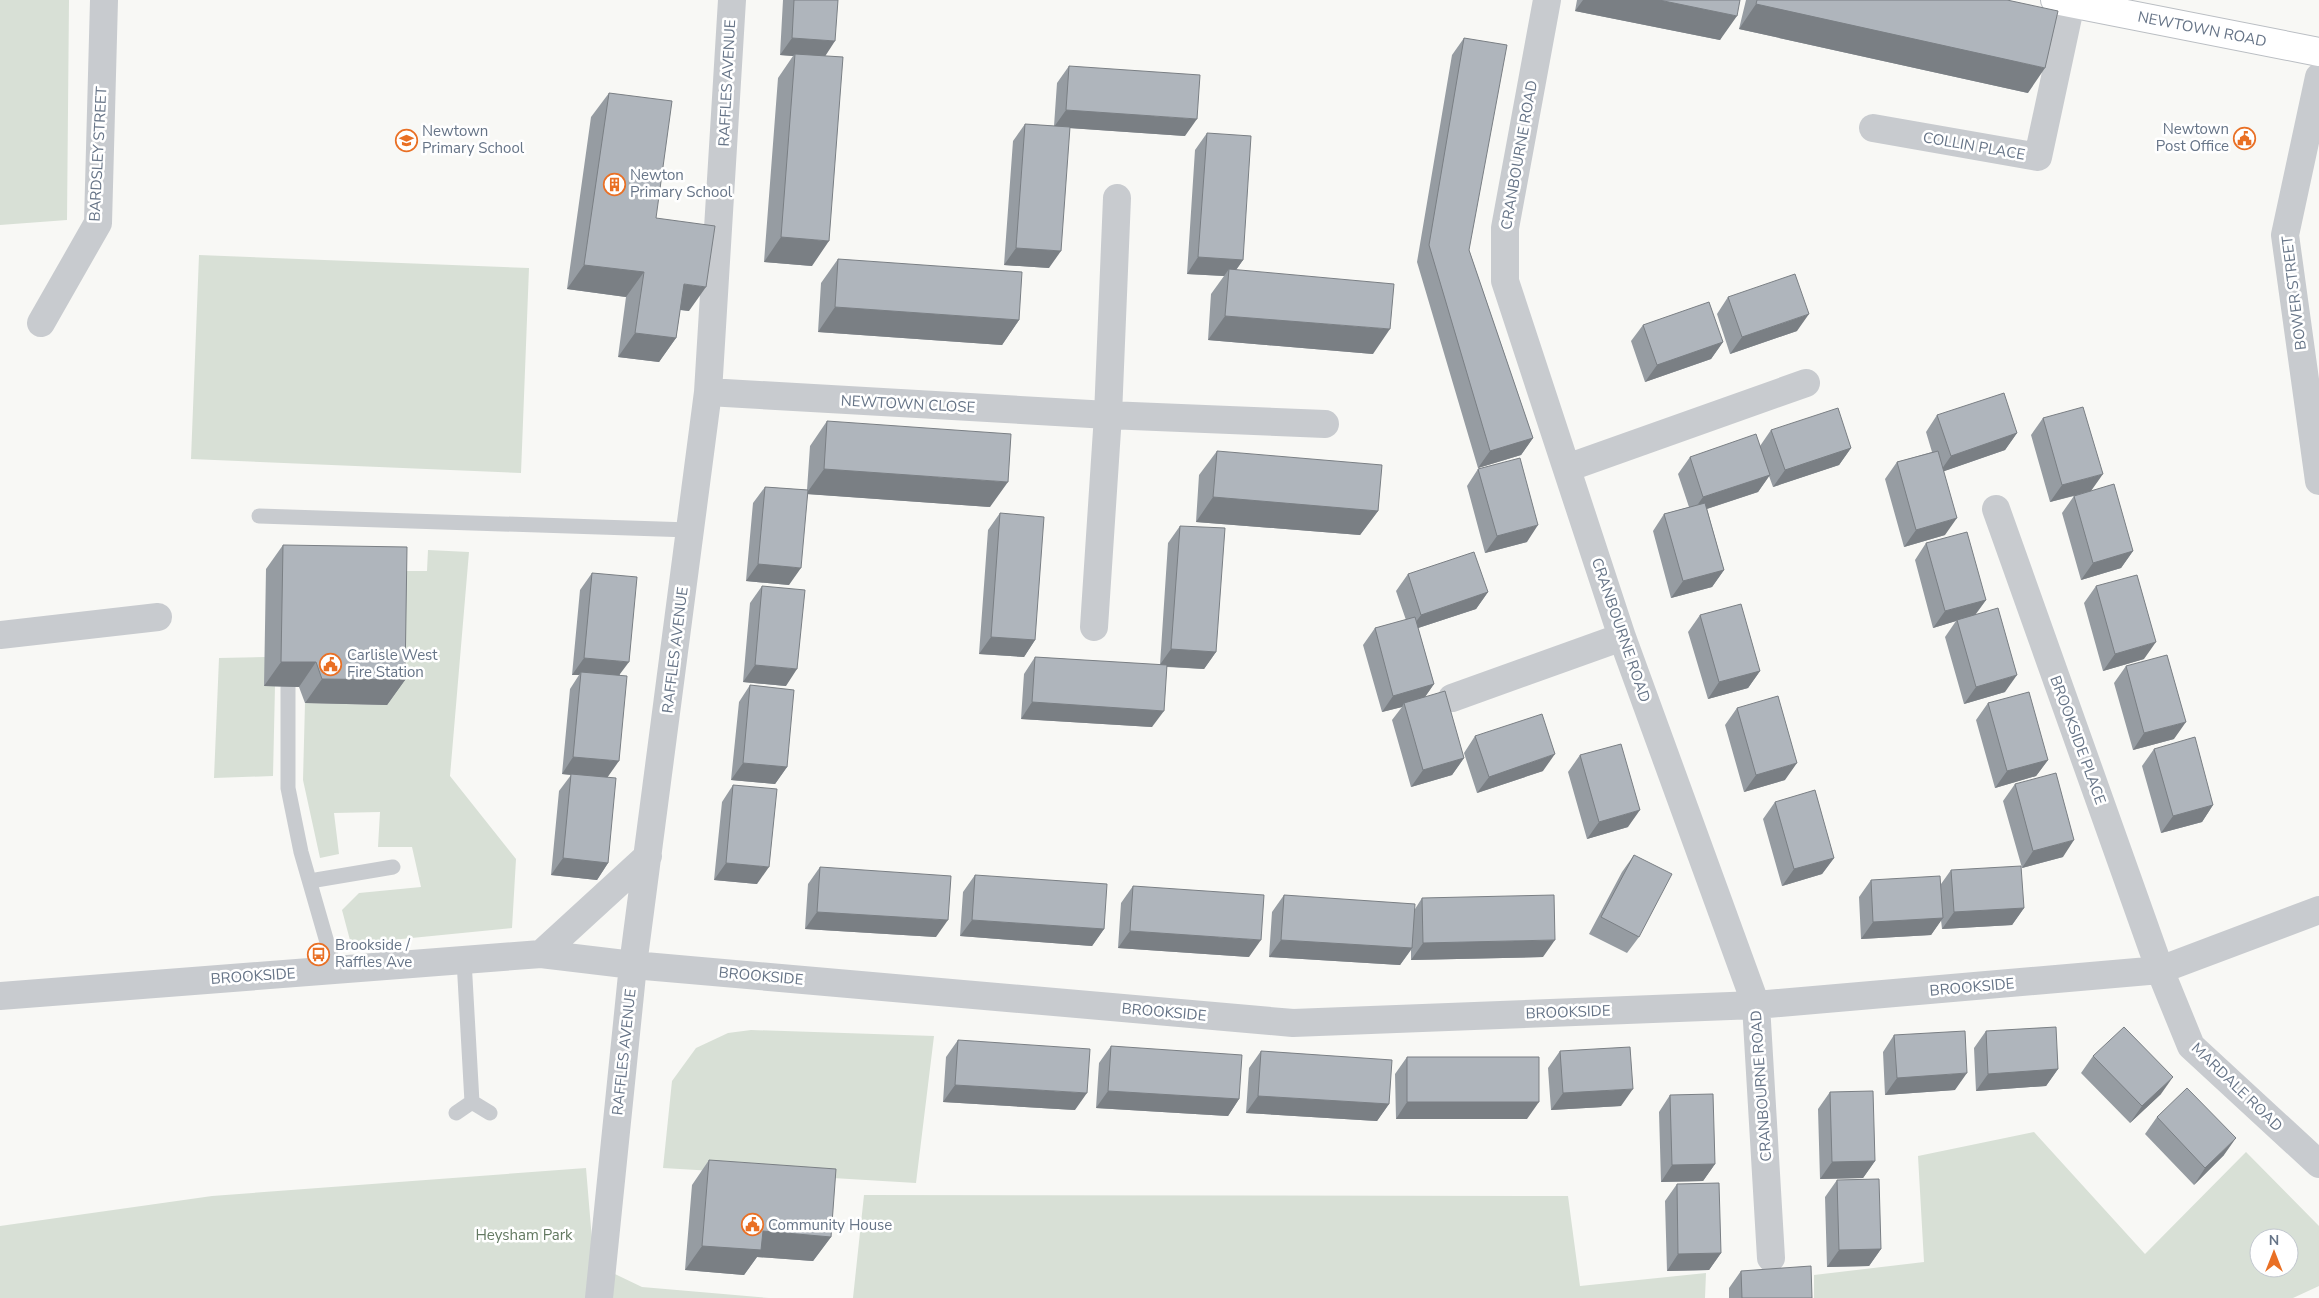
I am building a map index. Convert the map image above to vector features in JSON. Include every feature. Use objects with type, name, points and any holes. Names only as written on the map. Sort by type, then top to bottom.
[{"type":"main road","name":"NEWTOWN ROAD","points":[[2063,2],[2131,7],[2319,52]]},
{"type":"street","name":"BARDSLEY STREET","points":[[41,323],[98,223],[104,0]]},
{"type":"street","name":"RAFFLES AVENUE","points":[[599,1298],[633,965],[708,392],[732,0]]},
{"type":"street","name":"CRANBOURNE ROAD","points":[[1547,0],[1505,228],[1505,281],[1622,637],[1756,1005],[1771,1258]]},
{"type":"street","name":"COLLIN PLACE","points":[[1873,128],[2038,157],[2063,2]]},
{"type":"street","name":"BOWER STREET","points":[[2319,77],[2286,235],[2319,481]]},
{"type":"street","points":[[1094,627],[1108,415],[1117,198]]},
{"type":"street","points":[[1567,468],[1806,383]]},
{"type":"street","name":"NEWTOWN CLOSE","points":[[708,392],[1108,415],[1326,424]]},
{"type":"street","name":"BROOKSIDE PLACE","points":[[1996,509],[2160,970]]},
{"type":"street","points":[[0,636],[158,617]]},
{"type":"street","points":[[1452,698],[1622,637]]},
{"type":"street","points":[[540,954],[648,856]]},
{"type":"street","name":"BROOKSIDE","points":[[0,996],[540,954],[633,965],[1293,1023],[1756,1005],[2160,970],[2319,910]]},
{"type":"street","name":"MARDALE ROAD","points":[[2160,970],[2191,1046],[2319,1164]]},
{"type":"lane","points":[[259,516],[690,530]]},
{"type":"lane","points":[[288,687],[288,788],[310,881],[335,970]]},
{"type":"lane","points":[[310,881],[393,867]]},
{"type":"lane","points":[[464,960],[472,1102]]},
{"type":"lane","points":[[472,1102],[490,1113]]},
{"type":"lane","points":[[456,1114],[472,1102]]},
{"type":"green space","points":[[0,0],[69,0],[67,220],[0,225]]},
{"type":"green space","points":[[199,255],[529,268],[521,473],[191,459]]},
{"type":"green space","points":[[428,550],[469,552],[450,776],[516,859],[512,928],[351,944],[342,910],[359,893],[421,887],[412,847],[378,847],[380,812],[334,813],[339,854],[320,858],[303,780],[305,703],[387,705],[390,571],[427,571]]},
{"type":"green space","points":[[265,657],[275,686],[273,776],[214,778],[219,658]]},
{"type":"green space","points":[[751,1030],[934,1036],[916,1183],[663,1168],[672,1081],[696,1048],[728,1033]]},
{"type":"green space","points":[[2034,1132],[2145,1254],[2246,1152],[2319,1226],[2319,1286],[2293,1298],[1814,1298],[1814,1275],[1924,1262],[1918,1156]]},
{"type":"green space","name":"Heysham Park","points":[[586,1168],[594,1264],[642,1287],[769,1298],[0,1298],[0,1226],[212,1196]]},
{"type":"green space","points":[[864,1195],[1568,1196],[1580,1286],[1706,1273],[1705,1298],[853,1298]]},
{"type":"building","points":[[794,0],[838,0],[835,41],[792,38]]},
{"type":"building","points":[[1659,0],[1740,0],[1737,16]]},
{"type":"building","points":[[1757,0],[2007,0],[2058,11],[2045,68],[1756,4]]},
{"type":"building","points":[[1464,38],[1507,45],[1469,250],[1533,438],[1490,451],[1429,245]]},
{"type":"building","points":[[795,54],[843,57],[829,241],[781,237]]},
{"type":"building","points":[[1069,66],[1200,75],[1197,119],[1066,110]]},
{"type":"building","name":"Newton Primary School","points":[[609,93],[672,101],[656,218],[715,226],[706,287],[684,284],[676,338],[635,333],[644,272],[584,265]]},
{"type":"building","points":[[1025,124],[1070,127],[1061,251],[1016,248]]},
{"type":"building","points":[[1207,133],[1251,136],[1243,260],[1198,257]]},
{"type":"building","points":[[838,259],[1022,272],[1019,320],[835,307]]},
{"type":"building","points":[[1229,269],[1394,284],[1390,329],[1225,316]]},
{"type":"building","points":[[1795,274],[1809,314],[1742,337],[1728,297]]},
{"type":"building","points":[[1709,302],[1723,342],[1657,365],[1643,325]]},
{"type":"building","points":[[2004,393],[2017,433],[1951,456],[1937,415]]},
{"type":"building","points":[[2083,407],[2103,474],[2062,485],[2043,418]]},
{"type":"building","points":[[1838,408],[1851,448],[1785,470],[1771,430]]},
{"type":"building","points":[[827,421],[1011,434],[1008,482],[824,469]]},
{"type":"building","points":[[1756,434],[1770,475],[1703,497],[1690,457]]},
{"type":"building","points":[[1217,451],[1382,465],[1378,511],[1213,497]]},
{"type":"building","points":[[1938,451],[1957,518],[1916,530],[1897,462]]},
{"type":"building","points":[[1520,458],[1538,525],[1497,536],[1478,469]]},
{"type":"building","points":[[2114,484],[2133,551],[2093,563],[2074,496]]},
{"type":"building","points":[[765,487],[808,490],[801,568],[758,564]]},
{"type":"building","points":[[1705,503],[1724,570],[1683,581],[1664,514]]},
{"type":"building","points":[[1000,513],[1044,517],[1035,640],[991,637]]},
{"type":"building","points":[[1180,526],[1225,528],[1216,652],[1171,649]]},
{"type":"building","points":[[1967,532],[1986,600],[1945,611],[1926,543]]},
{"type":"building","points":[[283,545],[407,547],[405,680],[322,679],[316,662],[281,662]]},
{"type":"building","points":[[1474,552],[1488,592],[1421,615],[1408,574]]},
{"type":"building","points":[[592,573],[637,577],[629,662],[584,658]]},
{"type":"building","points":[[2137,575],[2156,642],[2115,654],[2096,586]]},
{"type":"building","points":[[762,586],[805,590],[797,669],[755,665]]},
{"type":"building","points":[[1741,604],[1760,671],[1719,682],[1700,615]]},
{"type":"building","points":[[1998,608],[2017,675],[1976,687],[1957,620]]},
{"type":"building","points":[[1415,617],[1434,684],[1393,696],[1375,628]]},
{"type":"building","points":[[2167,655],[2186,722],[2144,733],[2126,666]]},
{"type":"building","points":[[1035,657],[1167,665],[1164,711],[1032,702]]},
{"type":"building","points":[[581,672],[627,676],[619,761],[573,757]]},
{"type":"building","points":[[750,685],[794,690],[787,767],[743,763]]},
{"type":"building","points":[[1445,691],[1464,758],[1423,770],[1404,703]]},
{"type":"building","points":[[2029,692],[2048,760],[2007,771],[1988,703]]},
{"type":"building","points":[[1778,696],[1797,763],[1756,775],[1737,708]]},
{"type":"building","points":[[1542,714],[1555,754],[1489,777],[1475,736]]},
{"type":"building","points":[[2195,737],[2213,805],[2173,816],[2154,749]]},
{"type":"building","points":[[1621,744],[1640,810],[1599,822],[1580,755]]},
{"type":"building","points":[[2056,773],[2074,840],[2033,851],[2015,784]]},
{"type":"building","points":[[571,774],[616,778],[608,863],[563,858]]},
{"type":"building","points":[[733,785],[777,789],[769,867],[726,863]]},
{"type":"building","points":[[1815,790],[1834,858],[1794,869],[1775,802]]},
{"type":"building","points":[[1634,855],[1672,874],[1639,937],[1601,917]]},
{"type":"building","points":[[2021,866],[2024,908],[1954,912],[1951,870]]},
{"type":"building","points":[[820,867],[951,876],[948,920],[817,912]]},
{"type":"building","points":[[975,875],[1107,884],[1104,929],[972,920]]},
{"type":"building","points":[[1940,876],[1943,918],[1873,922],[1871,880]]},
{"type":"building","points":[[1133,886],[1264,895],[1261,940],[1130,931]]},
{"type":"building","points":[[1284,895],[1415,904],[1412,948],[1281,940]]},
{"type":"building","points":[[1554,895],[1555,940],[1423,943],[1422,898]]},
{"type":"building","points":[[2056,1027],[2058,1069],[1988,1074],[1986,1031]]},
{"type":"building","points":[[2124,1027],[2173,1077],[2142,1106],[2093,1056]]},
{"type":"building","points":[[1965,1031],[1967,1073],[1897,1078],[1894,1035]]},
{"type":"building","points":[[958,1040],[1090,1049],[1087,1093],[955,1085]]},
{"type":"building","points":[[1111,1046],[1242,1055],[1239,1099],[1108,1091]]},
{"type":"building","points":[[1630,1047],[1633,1089],[1563,1093],[1560,1051]]},
{"type":"building","points":[[1261,1051],[1392,1060],[1389,1104],[1258,1096]]},
{"type":"building","points":[[1407,1057],[1539,1057],[1539,1102],[1407,1102]]},
{"type":"building","points":[[2187,1088],[2236,1138],[2205,1168],[2157,1117]]},
{"type":"building","points":[[1873,1091],[1875,1161],[1832,1162],[1830,1092]]},
{"type":"building","points":[[1713,1094],[1715,1164],[1672,1165],[1670,1095]]},
{"type":"building","points":[[709,1160],[836,1169],[831,1237],[763,1231],[761,1250],[702,1246]]},
{"type":"building","points":[[1879,1179],[1881,1249],[1839,1250],[1837,1180]]},
{"type":"building","points":[[1719,1183],[1721,1253],[1678,1254],[1677,1184]]},
{"type":"building","points":[[1811,1266],[1812,1298],[1742,1298],[1741,1271]]},
{"type":"place","name":"Newtown Post Office","points":[[2245,138]]},
{"type":"place","name":"Newtown Primary School","points":[[406,140]]},
{"type":"place","name":"Newton Primary School","points":[[614,184]]},
{"type":"place","name":"Carlisle West Fire Station","points":[[331,664]]},
{"type":"place","name":"Brookside / Raffles Ave","points":[[319,954]]},
{"type":"place","name":"Community House","points":[[752,1225]]}]
